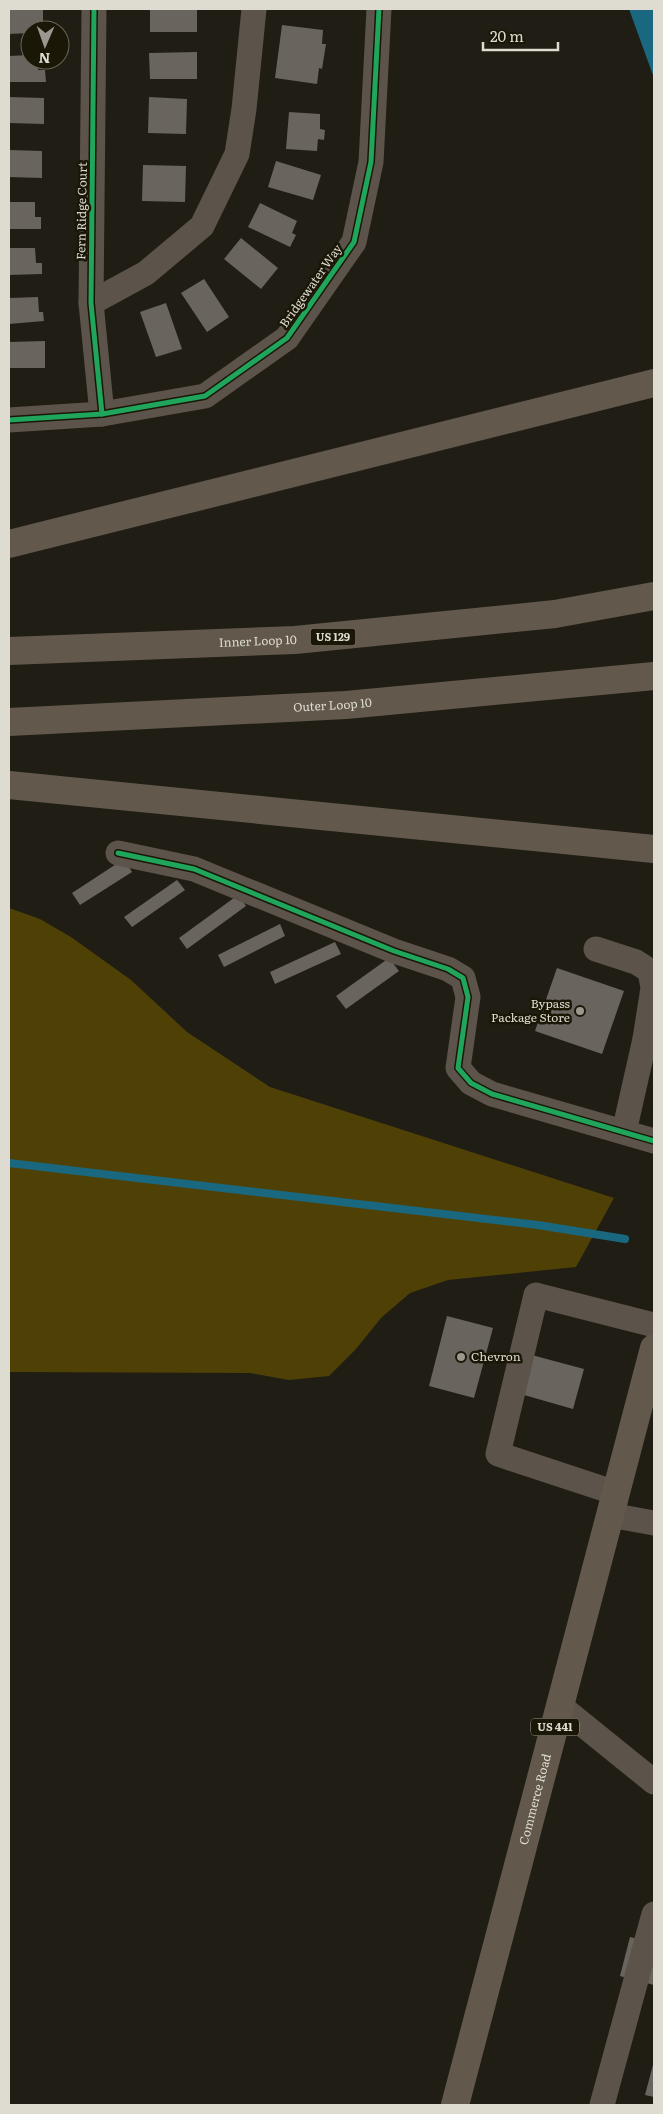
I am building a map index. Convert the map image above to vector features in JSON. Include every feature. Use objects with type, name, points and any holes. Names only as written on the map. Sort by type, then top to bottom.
[{"type":"highway","points":[[9,544],[654,383]]},
{"type":"highway","name":"Inner Loop 10","points":[[9,651],[296,640],[554,614],[654,596]]},
{"type":"highway","name":"Outer Loop 10","points":[[9,722],[346,705],[654,676]]},
{"type":"highway","points":[[9,785],[654,848]]},
{"type":"highway","name":"Commerce Road","points":[[455,2105],[654,1348]]},
{"type":"street","name":"Fern Ridge Court","points":[[94,9],[91,303],[102,414]]},
{"type":"street","points":[[91,303],[146,273],[202,226],[237,154],[244,109],[254,9]]},
{"type":"street","name":"Bridgewater Way","points":[[9,420],[102,414],[205,396],[287,338],[354,242],[371,162],[379,9]]},
{"type":"street","points":[[118,853],[194,869],[394,951],[448,969],[463,978],[467,988],[468,997],[458,1068],[470,1083],[492,1094],[654,1142]]},
{"type":"street","points":[[596,949],[636,962],[650,971],[653,988],[650,1040],[624,1132]]},
{"type":"street","points":[[654,1325],[536,1295],[498,1454],[654,1523]]},
{"type":"street","points":[[560,1706],[654,1782]]},
{"type":"street","points":[[602,2105],[654,1914]]},
{"type":"shaded area","points":[[9,908],[40,919],[71,937],[131,980],[187,1032],[270,1087],[614,1198],[576,1267],[448,1280],[410,1293],[381,1318],[356,1349],[329,1376],[289,1380],[250,1373],[9,1372]]},
{"type":"water","points":[[629,9],[654,9],[654,78]]},
{"type":"building","points":[[9,9],[43,9],[43,20],[20,20],[20,33],[9,34]]},
{"type":"building","points":[[150,9],[197,9],[197,32],[150,32]]},
{"type":"building","points":[[282,25],[323,30],[322,44],[326,44],[322,69],[319,68],[317,84],[275,78]]},
{"type":"building","points":[[197,52],[197,79],[150,79],[149,53]]},
{"type":"building","points":[[20,55],[20,70],[45,70],[46,82],[9,82],[9,56]]},
{"type":"building","points":[[9,97],[44,98],[44,124],[9,123]]},
{"type":"building","points":[[149,97],[187,99],[186,134],[148,133]]},
{"type":"building","points":[[289,112],[320,114],[320,129],[325,130],[324,140],[318,139],[317,151],[286,149]]},
{"type":"building","points":[[9,150],[42,151],[42,178],[9,177]]},
{"type":"building","points":[[276,161],[321,175],[313,200],[268,187]]},
{"type":"building","points":[[143,165],[186,166],[185,202],[142,201]]},
{"type":"building","points":[[9,202],[35,202],[35,217],[41,217],[41,229],[9,229]]},
{"type":"building","points":[[260,203],[297,221],[292,233],[296,235],[290,247],[248,227]]},
{"type":"building","points":[[241,238],[278,268],[261,289],[224,259]]},
{"type":"building","points":[[9,248],[35,248],[36,263],[42,263],[42,274],[9,275]]},
{"type":"building","points":[[204,279],[229,317],[207,332],[181,293]]},
{"type":"building","points":[[38,297],[39,312],[43,312],[44,321],[9,324],[9,298]]},
{"type":"building","points":[[166,303],[182,349],[156,357],[140,312]]},
{"type":"building","points":[[45,341],[45,368],[9,368],[9,342]]},
{"type":"building","points":[[124,859],[132,872],[80,905],[72,893]]},
{"type":"building","points":[[177,880],[185,890],[132,927],[124,917]]},
{"type":"building","points":[[238,895],[246,906],[187,949],[179,938]]},
{"type":"building","points":[[280,924],[285,936],[224,967],[218,955]]},
{"type":"building","points":[[335,942],[341,954],[275,984],[270,972]]},
{"type":"building","points":[[389,958],[399,971],[346,1009],[336,996]]},
{"type":"building","name":"Bypass Package Store","points":[[557,968],[624,991],[602,1054],[535,1031]]},
{"type":"building","name":"Chevron","points":[[447,1316],[493,1328],[474,1398],[429,1386]]},
{"type":"building","name":"Chevron","points":[[528,1354],[584,1369],[573,1409],[517,1393]]},
{"type":"building","points":[[630,1937],[654,1943],[654,1985],[620,1976]]},
{"type":"building","points":[[654,2061],[654,2097],[645,2095]]},
{"type":"waterway","points":[[9,1163],[538,1225],[625,1239]]},
{"type":"cycle path","points":[[94,9],[91,303],[102,414]]},
{"type":"cycle path","points":[[9,420],[102,414],[205,396],[287,338],[354,242],[371,162],[379,9]]},
{"type":"cycle path","points":[[118,853],[194,869],[394,951],[448,969],[463,978],[468,997],[458,1068],[471,1083],[492,1094],[654,1141]]},
{"type":"place","name":"Bypass Package Store","points":[[580,1011]]},
{"type":"place","name":"Chevron","points":[[461,1357]]}]
